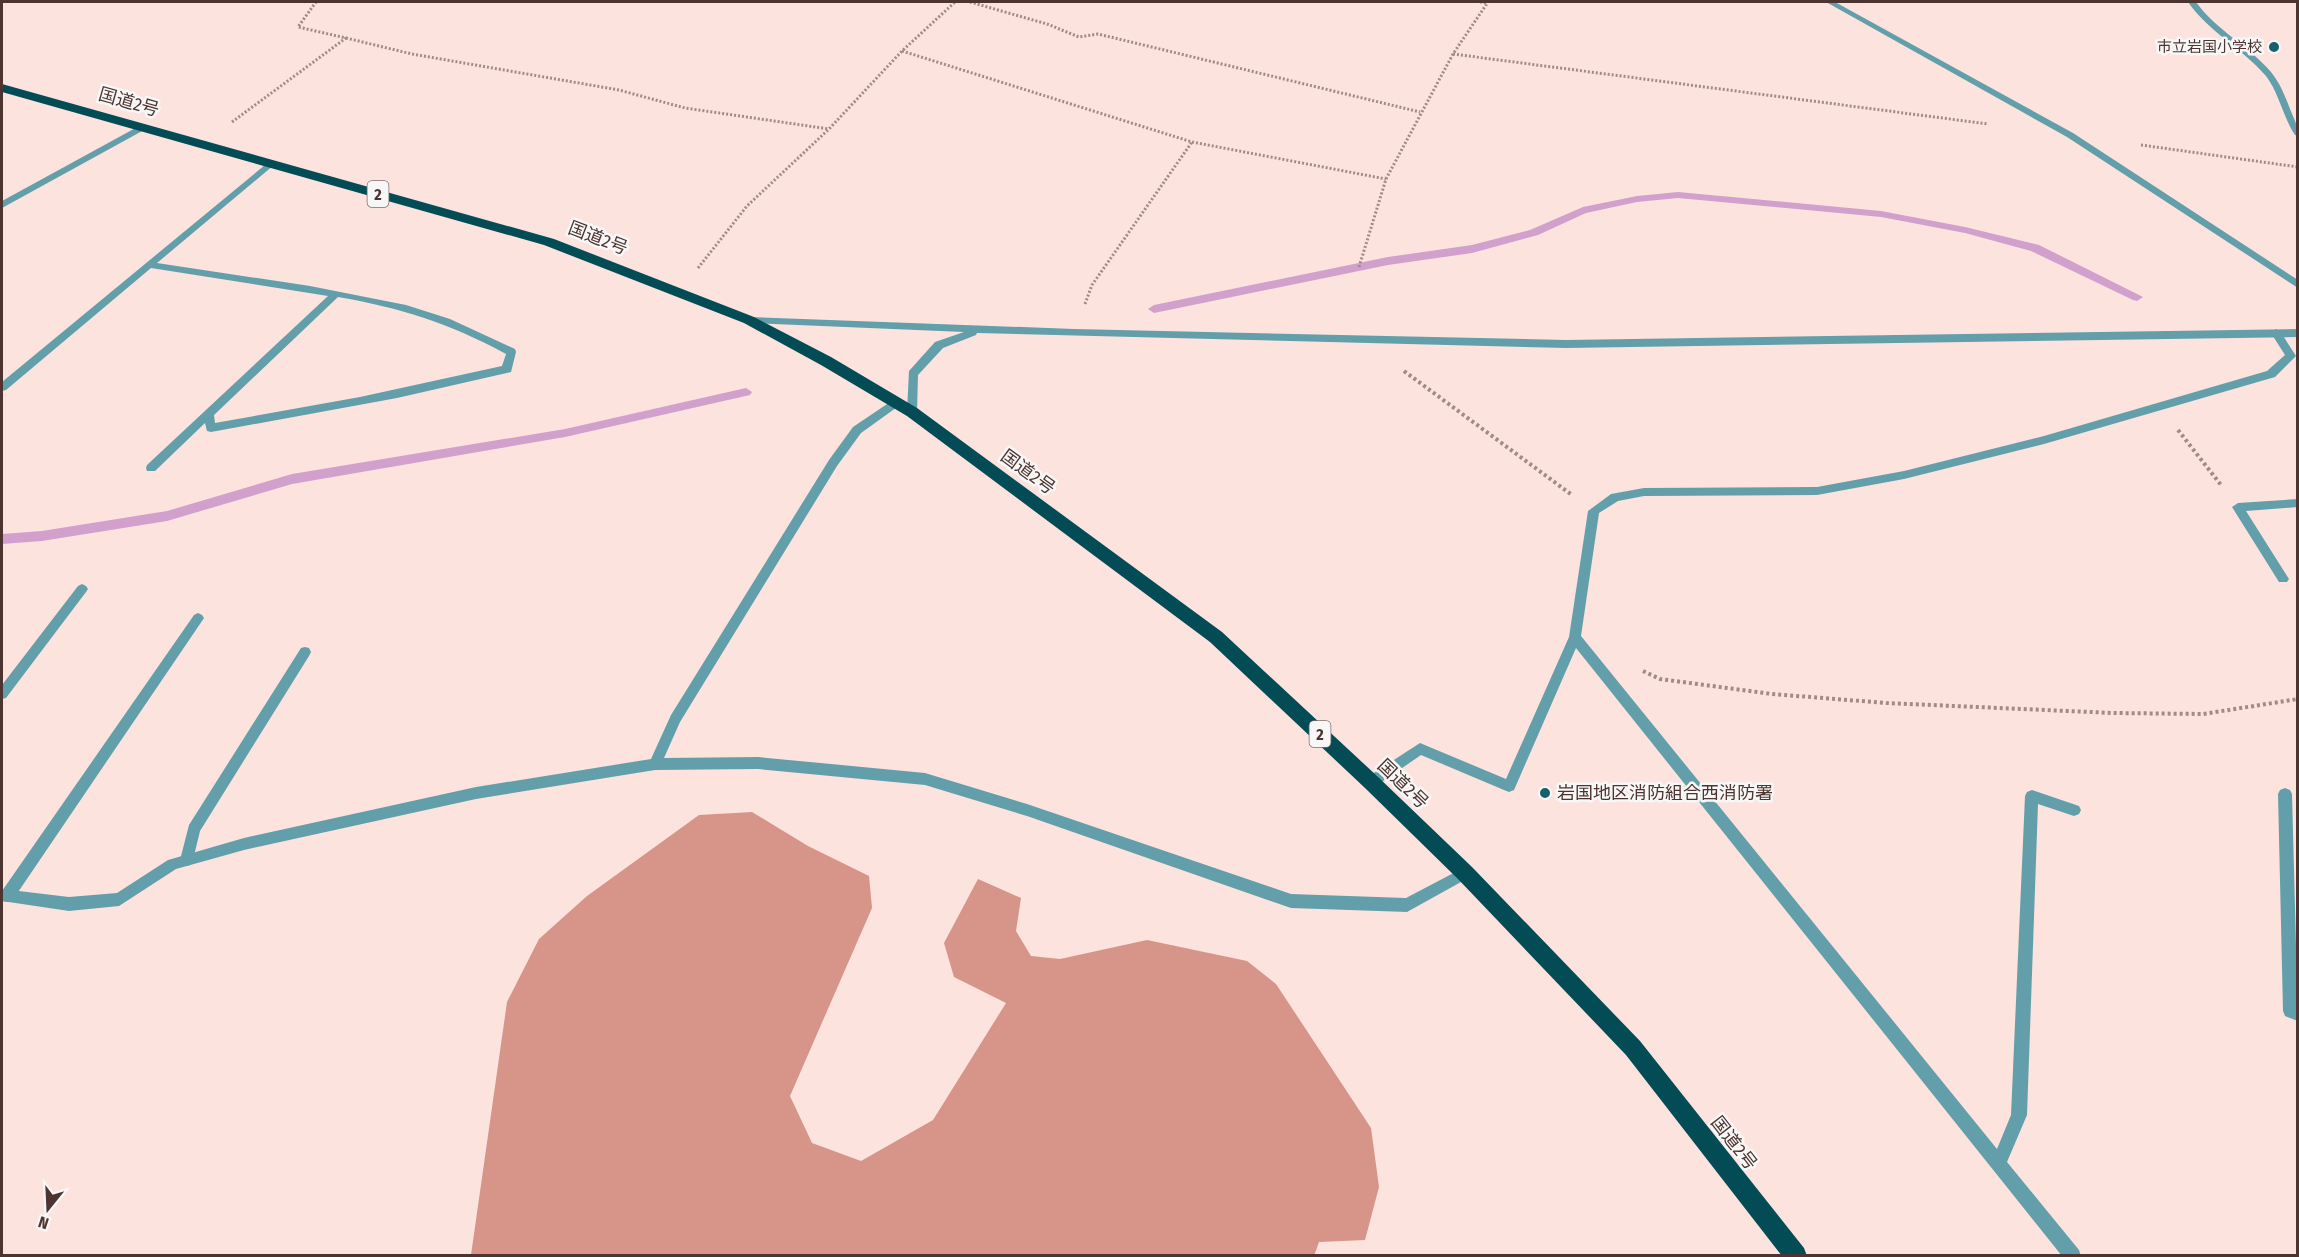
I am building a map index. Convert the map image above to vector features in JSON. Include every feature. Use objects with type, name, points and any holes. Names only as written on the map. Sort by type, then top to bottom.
[{"type":"highway","name":"国道2号","points":[[2,88],[549,242],[679,291],[748,320],[826,361],[912,412],[1216,637],[1371,782],[1466,873],[1633,1048],[1796,1256]]},
{"type":"street","points":[[1830,2],[2070,135],[2298,285]]},
{"type":"street","points":[[2192,2],[2204,20],[2268,73],[2277,86],[2292,124],[2298,133]]},
{"type":"street","points":[[2,205],[141,128]]},
{"type":"street","points":[[2,387],[271,163]]},
{"type":"street","points":[[149,265],[407,308],[472,331],[511,351],[507,369],[432,388],[211,428],[208,414]]},
{"type":"street","points":[[151,468],[335,295]]},
{"type":"street","points":[[748,320],[1074,333],[1566,344],[2298,333]]},
{"type":"street","points":[[912,412],[913,374],[939,345],[980,330]]},
{"type":"street","points":[[1371,782],[1420,749],[1509,786],[1575,637],[1594,511],[1615,497],[1644,492],[1817,491],[1904,475],[2271,374],[2294,359],[2276,333]]},
{"type":"street","points":[[655,764],[675,719],[833,463],[857,430],[896,402]]},
{"type":"street","points":[[2283,579],[2238,507],[2298,503]]},
{"type":"street","points":[[2,694],[82,589]]},
{"type":"street","points":[[198,618],[4,896],[69,904],[119,898],[173,864],[244,844],[476,793],[655,764],[759,763],[924,779],[1027,810],[1291,901],[1407,905],[1466,873]]},
{"type":"street","points":[[1575,637],[2073,1256]]},
{"type":"street","points":[[187,860],[194,829],[305,652]]},
{"type":"street","points":[[2285,794],[2290,1011],[2298,1014]]},
{"type":"street","points":[[1999,1163],[2019,1114],[2032,796],[2074,810]]},
{"type":"path","points":[[316,2],[298,27],[411,54],[619,90],[684,108],[829,129]]},
{"type":"path","points":[[679,291],[747,206],[829,129],[902,51],[955,2]]},
{"type":"path","points":[[970,2],[1047,24],[1080,37],[1098,34],[1420,112]]},
{"type":"path","points":[[1480,2],[1487,2]]},
{"type":"path","points":[[1359,267],[1386,179],[1453,54],[1487,2]]},
{"type":"path","points":[[202,144],[346,38]]},
{"type":"path","points":[[902,51],[1192,141],[1386,179]]},
{"type":"path","points":[[1453,54],[1998,125]]},
{"type":"path","points":[[1074,333],[1092,285],[1192,141]]},
{"type":"path","points":[[2138,144],[2298,167]]},
{"type":"path","points":[[1362,340],[1594,511]]},
{"type":"path","points":[[2157,407],[2171,421],[2238,507]]},
{"type":"path","points":[[1639,668],[1660,679],[1772,694],[1886,703],[2113,713],[2204,714],[2298,699]]},
{"type":"shaded area","points":[[752,812],[808,846],[869,876],[872,908],[790,1096],[812,1143],[861,1161],[933,1120],[1006,1003],[954,977],[944,943],[978,879],[1021,898],[1016,931],[1031,956],[1060,959],[1147,940],[1247,961],[1276,984],[1371,1128],[1379,1187],[1365,1240],[1319,1242],[1314,1256],[471,1255],[507,1002],[539,939],[587,896],[699,815]]},
{"type":"waterway","points":[[1154,309],[1388,261],[1472,249],[1534,233],[1583,210],[1637,199],[1678,195],[1881,214],[1965,230],[2035,248],[2137,297]]},
{"type":"waterway","points":[[2,539],[42,536],[167,516],[292,479],[565,433],[746,392]]},
{"type":"place","name":"市立岩国小学校","points":[[2274,47]]},
{"type":"place","name":"岩国地区消防組合西消防署","points":[[1545,793]]}]
